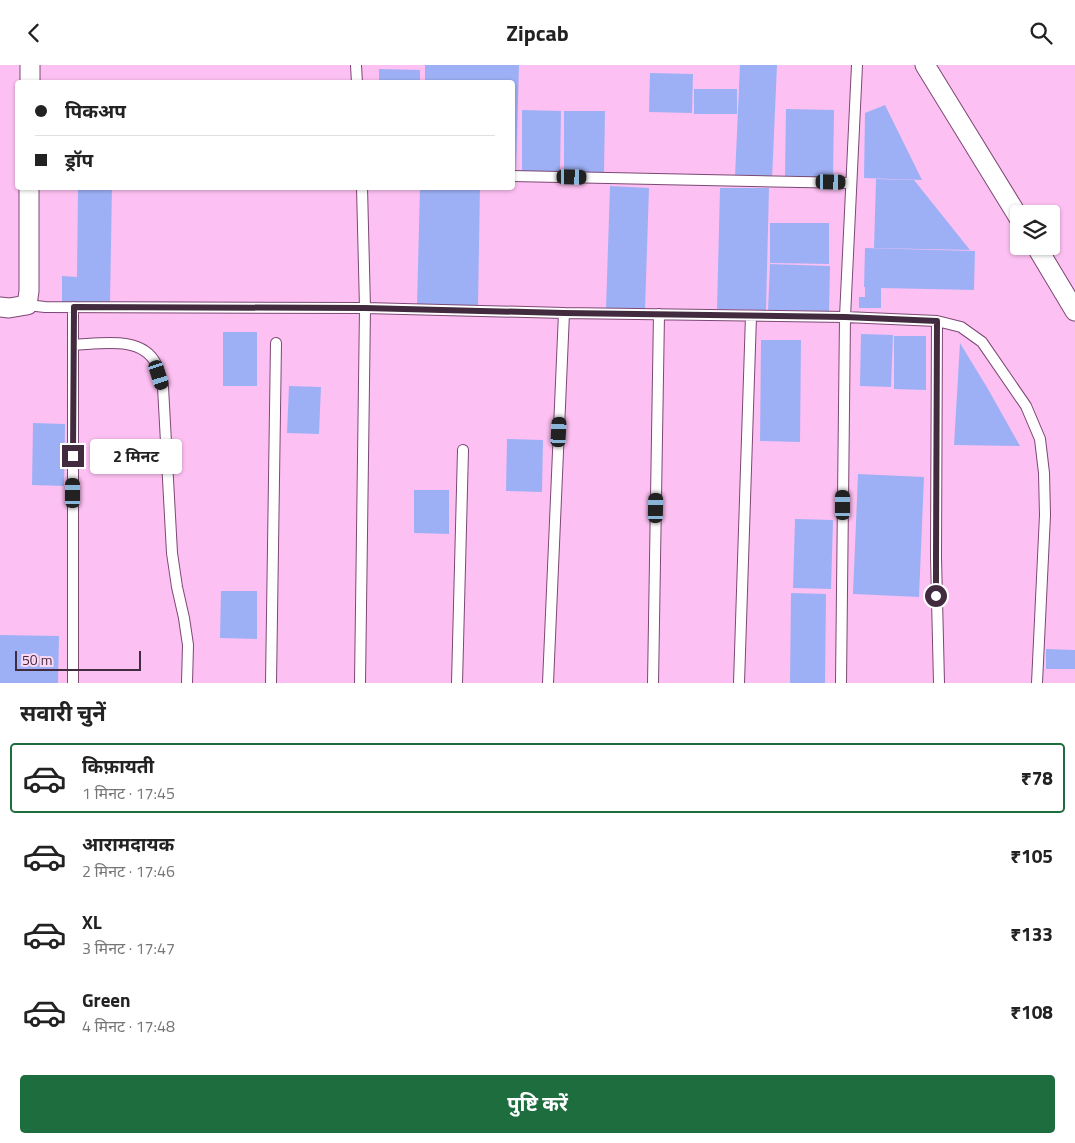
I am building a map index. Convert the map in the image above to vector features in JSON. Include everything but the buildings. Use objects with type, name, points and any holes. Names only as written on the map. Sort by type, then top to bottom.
[{"type":"street","points":[[30,65],[30,80]]},
{"type":"street","points":[[925,65],[1011,205]]},
{"type":"street","points":[[0,307],[26,305],[29,291],[29,190]]},
{"type":"street","points":[[1041,255],[1075,311]]},
{"type":"lane","points":[[356,65],[357,80]]},
{"type":"lane","points":[[841,683],[845,317],[857,65]]},
{"type":"lane","points":[[515,176],[851,183]]},
{"type":"lane","points":[[360,683],[365,308],[362,190]]},
{"type":"lane","points":[[26,305],[45,307],[365,308],[845,317],[937,321],[961,327],[982,342],[1026,406],[1040,439],[1044,473],[1044,515],[1037,683]]},
{"type":"lane","points":[[73,683],[74,307]]},
{"type":"lane","points":[[548,683],[564,313]]},
{"type":"lane","points":[[653,683],[660,314]]},
{"type":"lane","points":[[740,683],[751,316]]},
{"type":"lane","points":[[937,321],[936,557],[939,683]]},
{"type":"lane","points":[[74,345],[120,343],[142,348],[155,363],[163,387],[172,553],[188,645],[187,683]]},
{"type":"lane","points":[[271,683],[276,343]]},
{"type":"lane","points":[[457,683],[463,450]]},
{"type":"route","points":[[73,456],[74,307],[365,308],[845,317],[937,321],[936,596]]}]
